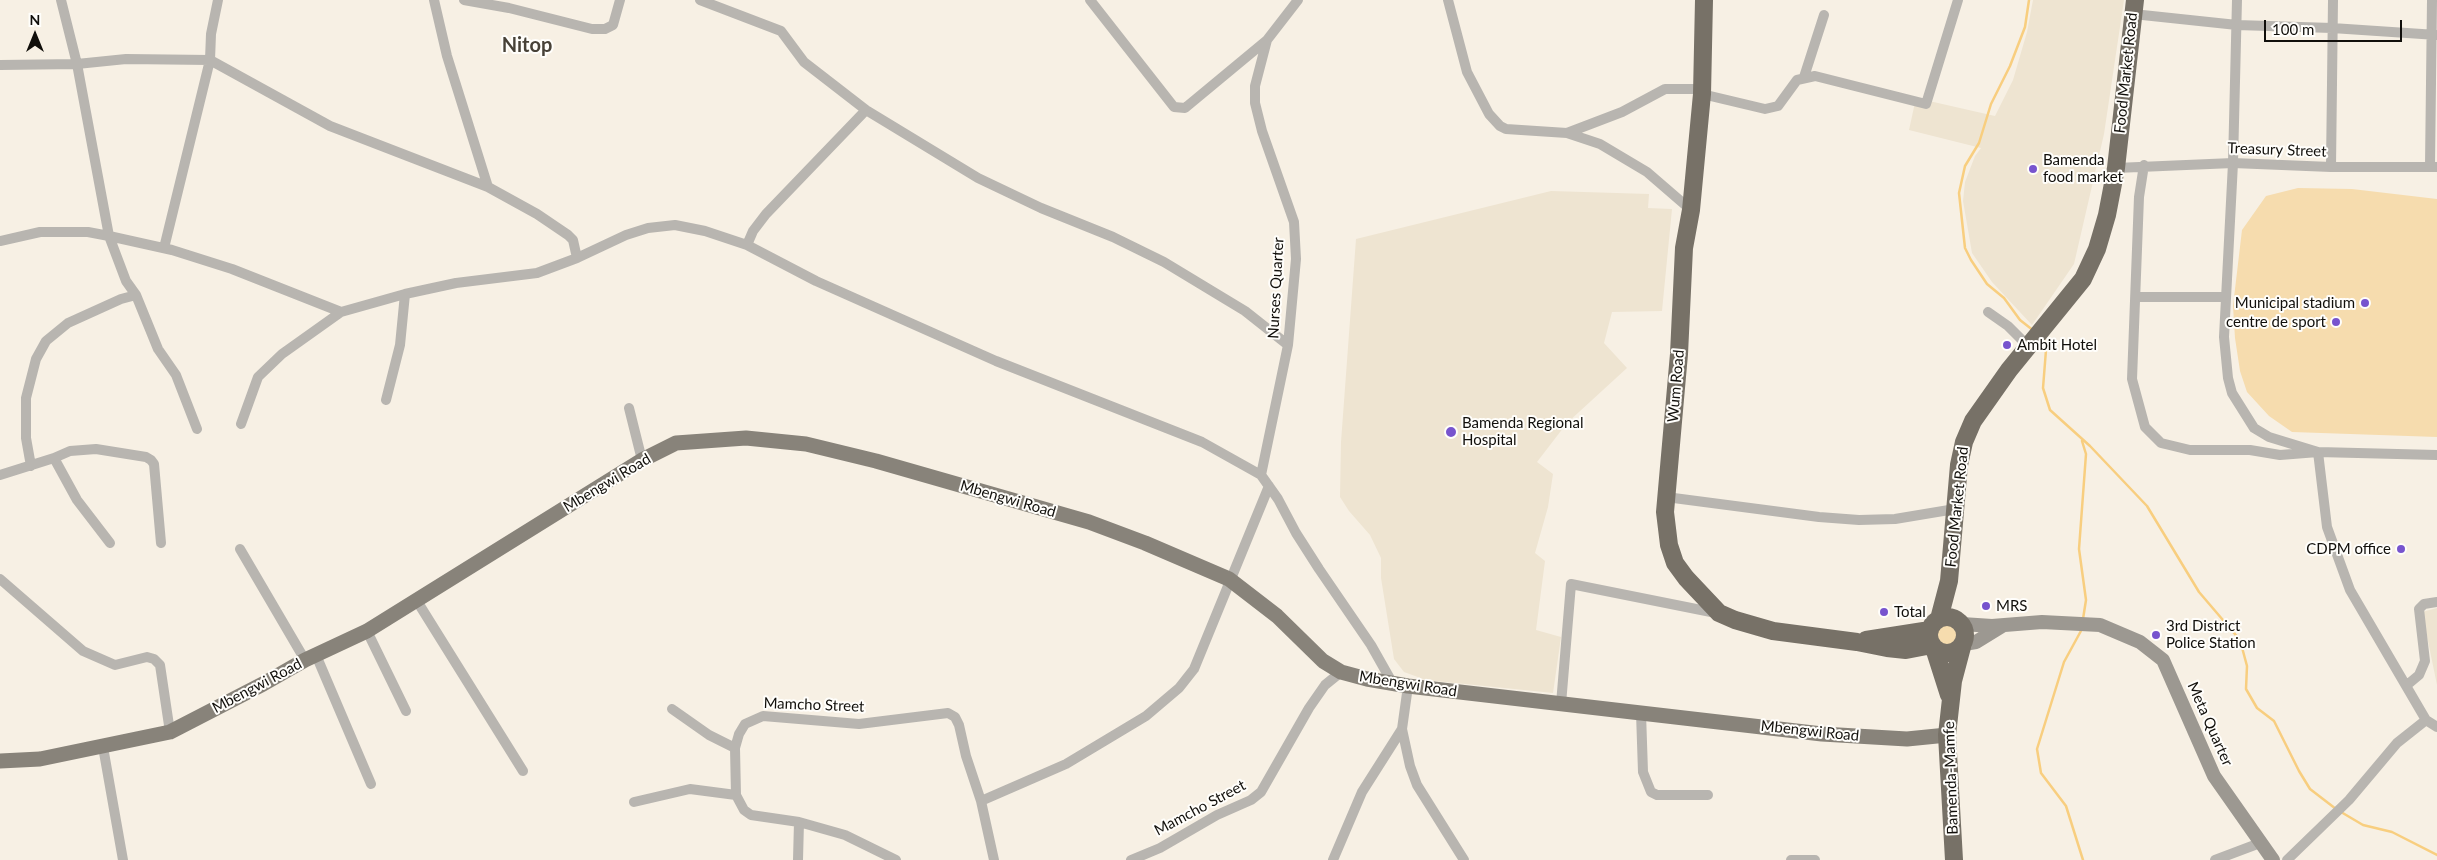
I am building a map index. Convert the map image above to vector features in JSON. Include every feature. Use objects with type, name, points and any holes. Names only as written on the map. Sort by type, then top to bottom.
[{"type":"highway","name":"Wum Road","points":[[1704,0],[1702,91],[1691,210],[1684,248],[1679,354],[1665,512],[1669,545],[1675,563],[1686,578],[1719,613],[1735,620],[1773,631],[1857,642],[1933,636]]},
{"type":"highway","name":"Food Market Road","points":[[1933,636],[1949,581],[1961,457],[1964,442],[1973,420],[2083,278],[2091,264],[2106,215],[2116,168],[2134,7]]},
{"type":"highway","name":"Food Market Road","points":[[1949,581],[1953,607],[1961,623]]},
{"type":"highway","points":[[1950,617],[1961,623],[1966,634],[1963,645],[1951,653],[1945,654],[1933,636],[1950,617]]},
{"type":"highway","name":"Bamenda-Mamfe","points":[[1933,636],[1950,697]]},
{"type":"highway","name":"Bamenda-Mamfe","points":[[1954,860],[1947,735],[1950,697],[1963,645]]},
{"type":"main road","name":"Mbengwi Road","points":[[0,761],[40,759],[170,732],[310,658],[367,631],[642,460],[676,443],[746,438],[806,444],[876,461],[1089,522],[1230,579],[1254,596],[1323,661],[1340,672],[1400,685],[1822,734],[1907,739],[1947,735]]},
{"type":"main road","name":"Meta Quarter","points":[[1961,623],[2002,625],[2042,622],[2100,625],[2140,642],[2163,660],[2214,776],[2273,860]]},
{"type":"main road","points":[[1963,645],[1976,642],[2002,625]]},
{"type":"street","points":[[62,0],[77,64],[109,236],[126,281],[136,295],[158,349],[176,375],[197,429]]},
{"type":"street","points":[[164,248],[210,60],[211,34],[218,0]]},
{"type":"street","points":[[434,0],[447,56],[488,187]]},
{"type":"street","points":[[464,0],[509,8],[592,29],[605,29],[613,25],[620,0]]},
{"type":"street","points":[[700,0],[781,31],[804,62],[866,110],[978,178],[1041,208],[1113,237],[1164,262],[1221,295],[1267,326],[1288,345]]},
{"type":"street","points":[[1090,0],[1174,107],[1185,108],[1267,40]]},
{"type":"street","name":"Nurses Quarter","points":[[1261,475],[1288,345],[1296,259],[1294,222],[1264,140],[1255,103],[1255,86],[1267,40],[1298,0]]},
{"type":"street","points":[[1448,0],[1467,72],[1489,114],[1500,126],[1506,129],[1567,133],[1600,144],[1647,172],[1691,210]]},
{"type":"street","points":[[1567,133],[1622,112],[1665,89],[1702,91],[1765,109],[1778,106],[1793,84],[1804,77],[1815,76],[1926,104],[1958,0]]},
{"type":"street","points":[[2237,0],[2233,163],[2224,337],[2227,370],[2232,393],[2254,428],[2269,437],[2318,452]]},
{"type":"street","points":[[2331,167],[2333,0]]},
{"type":"street","points":[[2432,0],[2434,35],[2434,167]]},
{"type":"street","points":[[2134,7],[2236,25],[2332,28],[2434,35]]},
{"type":"street","points":[[1804,77],[1824,15]]},
{"type":"street","points":[[0,65],[77,64],[126,59],[210,60],[330,126],[488,187],[537,214],[568,235],[573,240],[578,258]]},
{"type":"street","points":[[747,245],[753,231],[766,214],[866,110]]},
{"type":"street","name":"Treasury Street","points":[[2116,168],[2144,165],[2233,163],[2331,167],[2434,167]]},
{"type":"street","points":[[2144,165],[2139,197],[2132,379],[2145,427],[2161,443],[2190,450],[2250,450],[2280,455],[2318,452],[2437,455]]},
{"type":"street","points":[[241,424],[258,377],[282,354],[341,312],[405,294],[456,283],[537,273],[578,258],[626,235],[648,228],[675,225],[705,231],[747,245],[816,280],[917,327],[996,361],[1202,442],[1261,475],[1296,533],[1400,685],[1402,729],[1410,766],[1417,785],[1464,860]]},
{"type":"street","points":[[0,241],[40,232],[88,232],[109,236],[164,248],[257,279],[341,312]]},
{"type":"street","points":[[386,400],[400,345],[405,294]]},
{"type":"street","points":[[31,466],[26,438],[26,398],[36,359],[46,341],[68,323],[121,299],[136,295]]},
{"type":"street","points":[[2136,298],[2226,297]]},
{"type":"street","points":[[1988,312],[2008,326],[2036,337]]},
{"type":"street","points":[[629,408],[642,460]]},
{"type":"street","points":[[0,476],[70,451],[96,449],[146,457],[154,464],[162,542]]},
{"type":"street","points":[[2318,452],[2328,527],[2350,590],[2426,720],[2437,727]]},
{"type":"street","points":[[54,458],[77,500],[110,543]]},
{"type":"street","points":[[981,801],[1066,764],[1146,716],[1179,688],[1194,669],[1216,620],[1230,579],[1269,486]]},
{"type":"street","points":[[1666,497],[1819,517],[1859,520],[1895,519],[1955,509]]},
{"type":"street","points":[[240,549],[310,658],[371,784]]},
{"type":"street","points":[[0,579],[82,651],[115,665],[147,657],[154,659],[160,665],[170,732]]},
{"type":"street","points":[[1561,704],[1571,584],[1719,613]]},
{"type":"street","points":[[417,601],[523,771]]},
{"type":"street","points":[[2407,685],[2419,675],[2425,661],[2419,609],[2424,604],[2437,602]]},
{"type":"street","points":[[367,631],[406,711]]},
{"type":"street","name":"Mamcho Street","points":[[1131,860],[1160,848],[1217,815],[1251,800],[1262,792],[1310,708],[1325,685],[1340,672]]},
{"type":"street","points":[[672,709],[709,735],[735,748]]},
{"type":"street","name":"Mamcho Street","points":[[736,795],[735,748],[739,734],[745,724],[762,716],[784,716],[827,723],[859,724],[948,713],[956,717],[959,725],[966,756],[981,801],[994,860]]},
{"type":"street","points":[[1641,713],[1643,772],[1651,792],[1656,795],[1708,794]]},
{"type":"street","points":[[2287,860],[2349,800],[2397,743],[2426,720]]},
{"type":"street","points":[[1333,860],[1362,792],[1402,729]]},
{"type":"street","points":[[102,747],[123,860]]},
{"type":"street","points":[[634,802],[690,789],[736,795],[744,810],[751,815],[799,822],[845,835],[896,860]]},
{"type":"street","points":[[798,860],[799,822]]},
{"type":"street","points":[[2215,860],[2260,842]]},
{"type":"street","points":[[1791,860],[1815,860]]},
{"type":"shaded area","name":"Bamenda food market","points":[[2033,0],[2124,0],[2104,134],[2074,264],[2032,325],[1992,282],[1972,253],[1963,201],[1965,182],[1975,156],[1981,148],[1909,130],[1916,98],[1995,116],[2013,80],[2027,32]]},
{"type":"shaded area","name":"centre de sport","points":[[2298,188],[2352,189],[2437,199],[2437,437],[2292,432],[2269,416],[2247,392],[2240,371],[2233,306],[2242,230],[2266,196]]},
{"type":"shaded area","name":"Bamenda Regional Hospital","points":[[1551,191],[1649,194],[1648,208],[1672,209],[1662,311],[1612,312],[1604,343],[1627,368],[1567,423],[1537,462],[1553,474],[1548,507],[1535,553],[1545,561],[1536,630],[1561,637],[1553,693],[1426,680],[1404,672],[1394,659],[1381,578],[1381,558],[1370,535],[1349,511],[1340,497],[1341,442],[1356,239]]},
{"type":"shaded area","points":[[2437,608],[2437,685],[2422,612]]},
{"type":"shaded area","points":[[1948,624],[1956,627],[1959,635],[1956,643],[1948,646],[1940,643],[1937,635],[1940,627]]},
{"type":"waterway","points":[[2029,0],[2025,27],[2010,66],[1991,104],[1979,143],[1965,166],[1959,193],[1965,248],[1971,260],[1987,284],[2004,298],[2020,320],[2034,331]]},
{"type":"waterway","points":[[2044,339],[2046,350],[2043,388],[2050,410],[2090,446],[2147,506],[2199,592],[2240,640],[2247,666],[2246,689],[2257,708],[2274,721],[2310,789],[2336,809]]},
{"type":"waterway","points":[[2082,441],[2086,454],[2079,549],[2086,600],[2083,619]]},
{"type":"waterway","points":[[2082,629],[2064,662],[2037,749],[2041,773],[2066,806],[2083,860]]},
{"type":"waterway","points":[[2341,812],[2363,825],[2392,832],[2437,855]]},
{"type":"place","name":"Bamenda food market","points":[[2033,169]]},
{"type":"place","name":"Municipal stadium","points":[[2365,303]]},
{"type":"place","name":"centre de sport","points":[[2336,322]]},
{"type":"place","name":"Ambit Hotel","points":[[2007,345]]},
{"type":"place","name":"Bamenda Regional Hospital","points":[[1451,432]]},
{"type":"place","name":"CDPM office","points":[[2401,549]]},
{"type":"place","name":"MRS","points":[[1986,606]]},
{"type":"place","name":"Total","points":[[1884,612]]},
{"type":"place","name":"3rd District Police Station","points":[[2156,635]]},
{"type":"district","name":"Nitop","points":[[527,46]]}]
